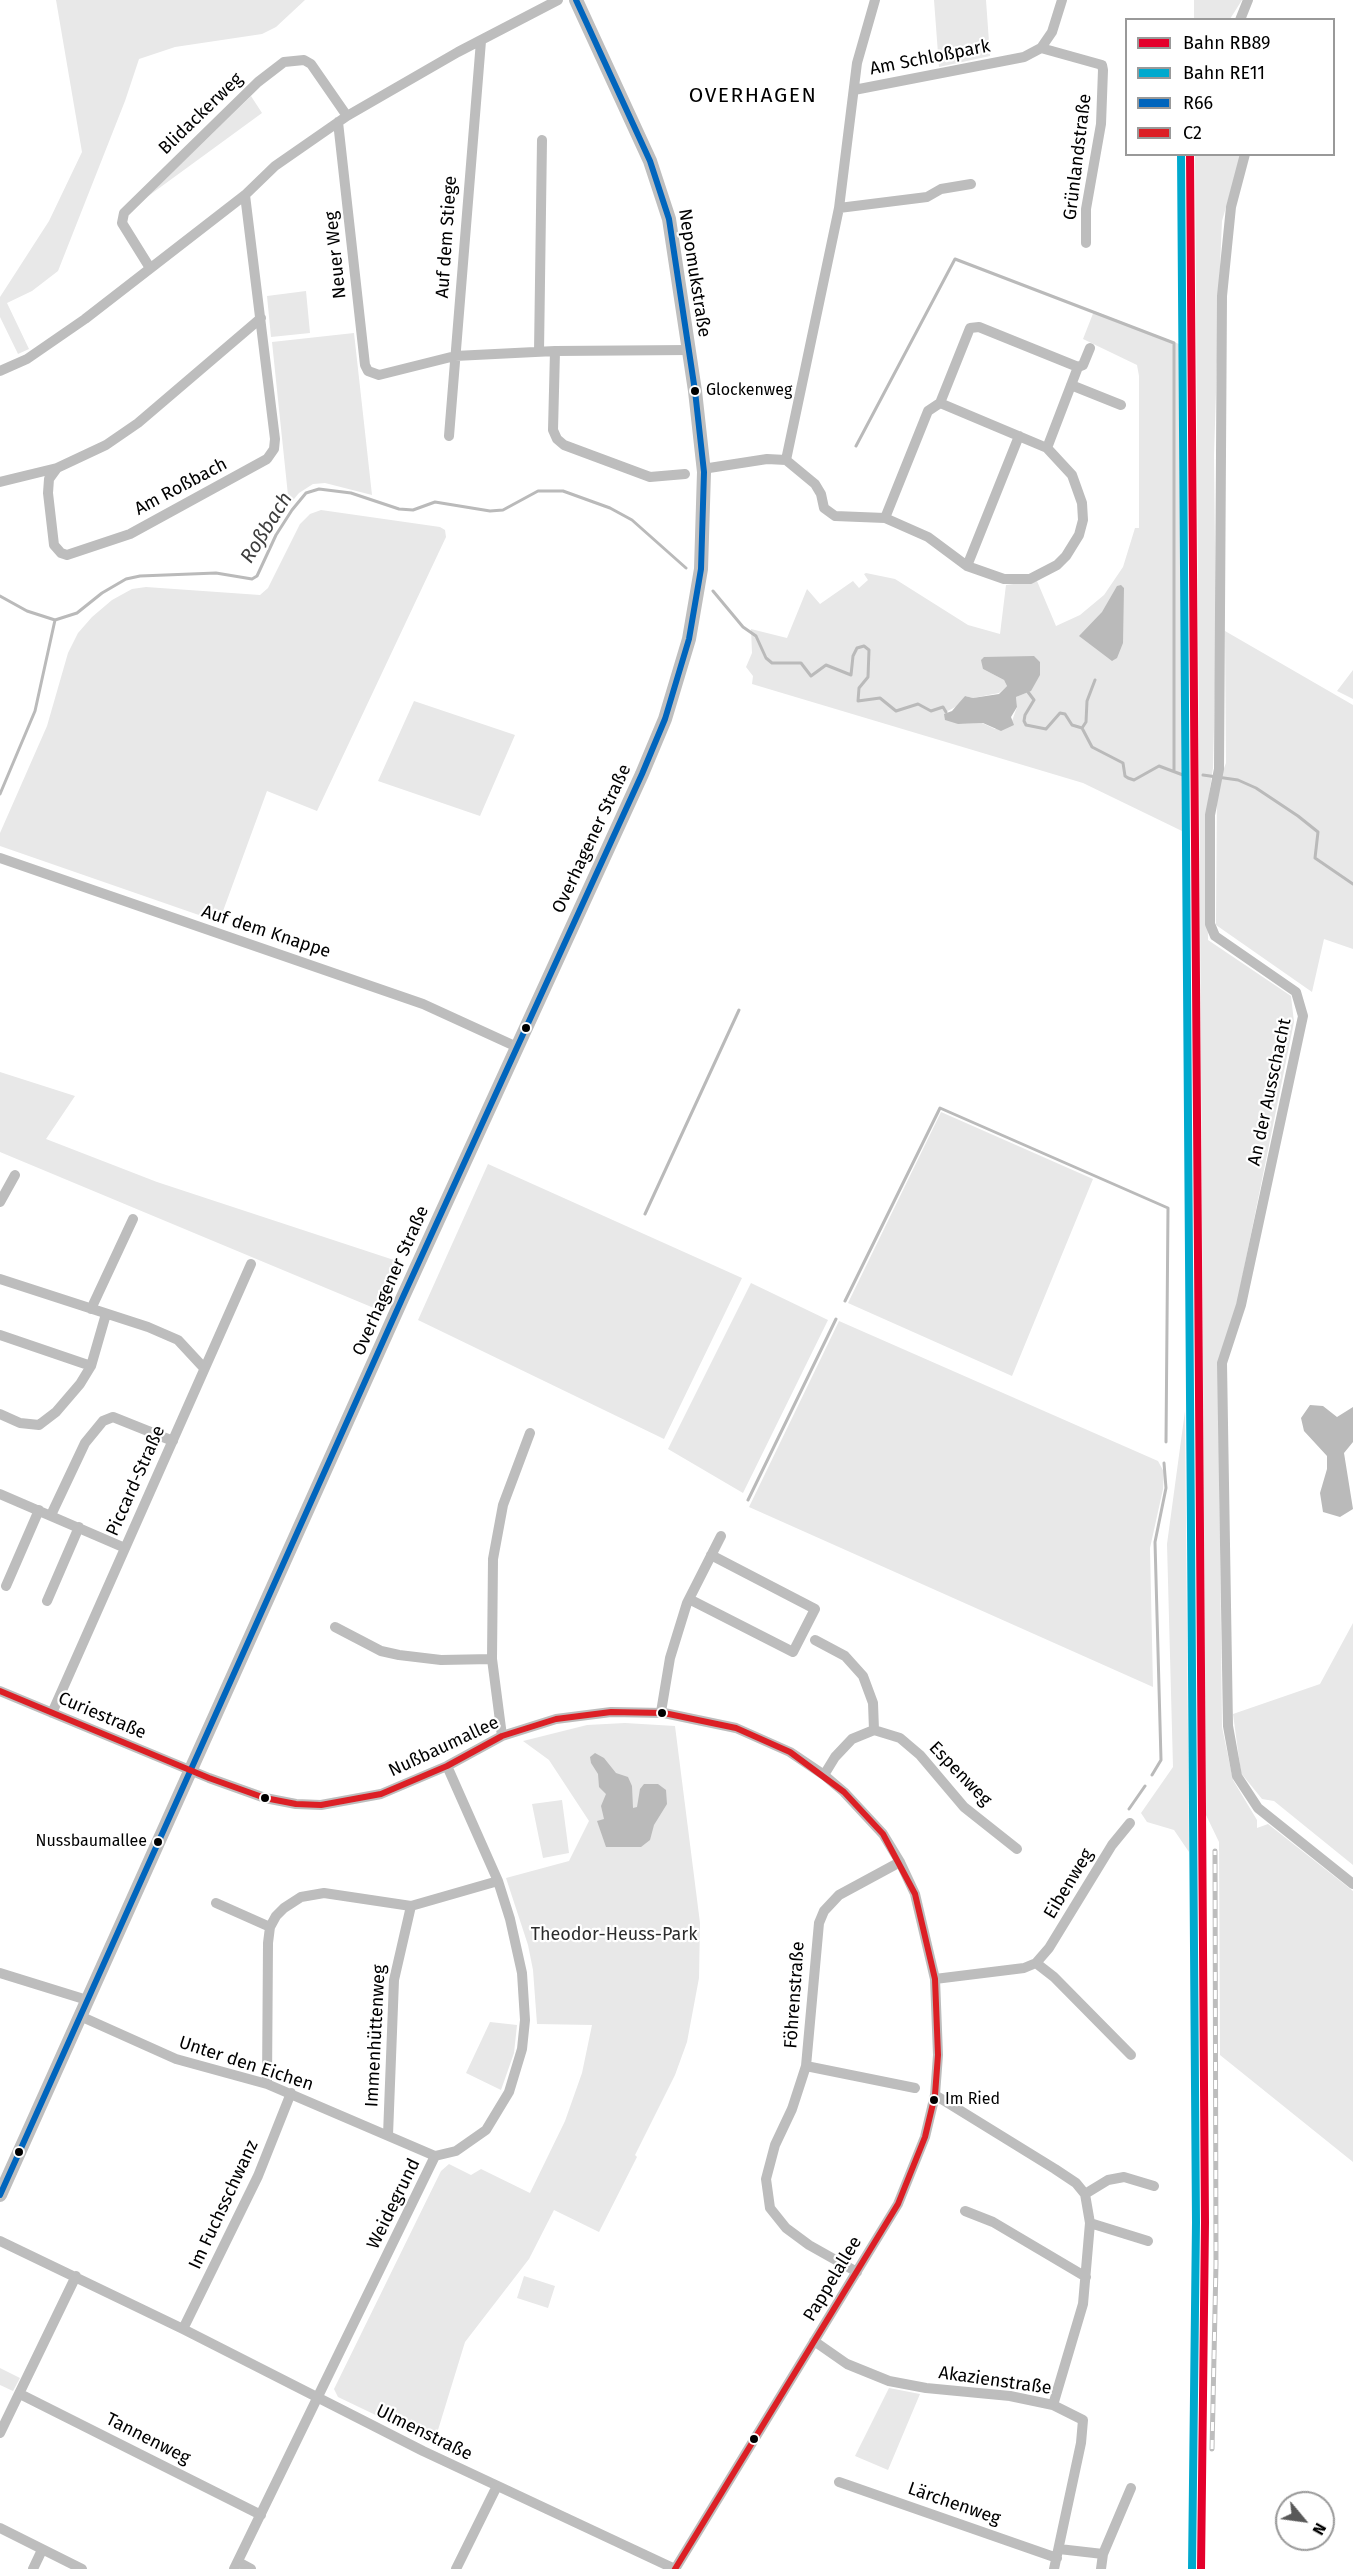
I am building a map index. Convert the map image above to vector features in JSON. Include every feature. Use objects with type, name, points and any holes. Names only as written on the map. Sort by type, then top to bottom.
[{"type":"main road","name":"Nepomukstraße","points":[[576,0],[662,190],[669,219],[704,472],[701,569]]},
{"type":"main road","name":"Overhagener Straße","points":[[0,2196],[665,719],[689,639],[701,569]]},
{"type":"street","points":[[0,371],[27,359],[86,319],[245,195],[275,166],[343,119],[378,96],[558,0]]},
{"type":"street","points":[[854,90],[857,63],[875,0]]},
{"type":"street","points":[[1041,48],[1052,32],[1062,0]]},
{"type":"street","points":[[1241,18],[1248,0]]},
{"type":"street","name":"Auf dem Stiege","points":[[449,436],[481,41]]},
{"type":"street","name":"Am Schloßpark","points":[[786,460],[839,208],[854,90],[1024,57],[1041,48]]},
{"type":"street","name":"Grünlandstraße","points":[[1041,48],[1102,65],[1101,124],[1086,209],[1086,243]]},
{"type":"street","name":"Blidackerweg","points":[[150,268],[122,223],[124,213],[258,82],[284,62],[304,60],[311,64],[343,119]]},
{"type":"street","name":"Neuer Weg","points":[[343,119],[365,365],[368,371],[379,375],[455,356]]},
{"type":"street","points":[[538,352],[542,140]]},
{"type":"street","name":"An der Ausschacht","points":[[1244,156],[1231,207],[1222,296],[1219,769],[1210,815],[1210,924],[1215,936],[1296,992],[1304,1016],[1241,1305],[1222,1363],[1228,1726],[1237,1776],[1265,1815],[1353,1884]]},
{"type":"street","points":[[839,208],[927,196],[941,189],[971,184]]},
{"type":"street","name":"Am Roßbach","points":[[57,468],[49,478],[48,493],[54,545],[61,553],[67,555],[129,534],[201,497],[267,459],[273,449],[275,439],[245,195]]},
{"type":"street","points":[[0,482],[57,468],[98,450],[138,423],[261,318]]},
{"type":"street","points":[[885,518],[928,411],[940,404],[970,328],[979,327],[1078,367]]},
{"type":"street","points":[[1047,448],[1078,367],[1083,364],[1090,348]]},
{"type":"street","points":[[455,356],[555,351],[688,350]]},
{"type":"street","points":[[555,351],[553,430],[557,439],[564,445],[650,477],[686,474]]},
{"type":"street","points":[[1071,385],[1121,405]]},
{"type":"street","points":[[704,472],[709,468],[766,459],[786,460],[815,484],[821,494],[824,508],[836,516],[885,518],[928,537],[967,566],[1004,579],[1030,579],[1057,565],[1074,545],[1083,520],[1077,483],[1047,448],[940,404]]},
{"type":"street","points":[[967,566],[1019,436]]},
{"type":"street","name":"Auf dem Knappe","points":[[0,858],[423,1004],[517,1047]]},
{"type":"street","points":[[0,1202],[15,1175]]},
{"type":"street","points":[[91,1309],[133,1219]]},
{"type":"street","name":"Piccard-Straße","points":[[52,1713],[251,1264]]},
{"type":"street","points":[[0,1279],[178,1340],[204,1368]]},
{"type":"street","points":[[0,1414],[20,1423],[39,1425],[56,1412],[80,1384],[90,1366],[106,1314]]},
{"type":"street","points":[[0,1335],[90,1366]]},
{"type":"street","points":[[51,1515],[85,1443],[103,1421],[113,1417],[172,1441]]},
{"type":"street","points":[[502,1736],[492,1659],[491,1611],[496,1533],[503,1505],[530,1432]]},
{"type":"street","points":[[0,1494],[124,1548]]},
{"type":"street","points":[[6,1586],[39,1510]]},
{"type":"street","points":[[47,1602],[79,1527]]},
{"type":"street","points":[[661,1712],[670,1658],[689,1599],[721,1536]]},
{"type":"street","points":[[689,1599],[793,1652],[815,1609],[711,1555]]},
{"type":"street","points":[[335,1627],[381,1651],[399,1655],[441,1660],[492,1659]]},
{"type":"street","points":[[815,1640],[845,1656],[863,1676],[873,1703],[874,1730],[852,1739],[835,1757],[824,1775]]},
{"type":"street","name":"Curiestraße","points":[[0,1691],[190,1771]]},
{"type":"street","name":"Nußbaumallee","points":[[190,1771],[265,1798],[296,1804],[321,1805],[381,1794],[447,1766],[502,1736],[556,1719],[611,1712],[661,1712],[736,1728],[790,1752],[824,1775],[883,1834],[900,1862],[915,1894],[935,1979]]},
{"type":"street","name":"Espenweg","points":[[874,1730],[900,1738],[920,1755],[964,1807],[1017,1849]]},
{"type":"street","name":"Weidegrund","points":[[236,2566],[435,2156],[456,2151],[486,2130],[508,2092],[522,2049],[525,2020],[522,1973],[510,1920],[498,1881],[447,1766]]},
{"type":"street","name":"Eibenweg","points":[[1036,1963],[1049,1948],[1112,1845],[1130,1823]]},
{"type":"street","name":"Föhrenstraße","points":[[856,2272],[786,2228],[770,2208],[766,2179],[775,2145],[792,2109],[806,2066],[816,1938],[822,1917],[839,1895],[900,1862]]},
{"type":"street","points":[[267,2084],[270,1927],[284,1908],[301,1897],[324,1893],[411,1906],[498,1881]]},
{"type":"street","points":[[216,1903],[270,1927]]},
{"type":"street","name":"Immenhüttenweg","points":[[387,2135],[394,1980],[411,1906]]},
{"type":"street","points":[[935,1979],[1024,1968],[1036,1963],[1054,1977],[1131,2055]]},
{"type":"street","points":[[0,1973],[87,2000]]},
{"type":"street","name":"Pappelallee","points":[[675,2569],[748,2445],[898,2204],[915,2166],[935,2095],[939,2020],[935,1979]]},
{"type":"street","name":"Unter den Eichen","points":[[80,2016],[176,2059],[267,2084],[291,2093],[435,2156]]},
{"type":"street","name":"Föhrenstraße","points":[[806,2066],[915,2088]]},
{"type":"street","name":"Im Fuchsschwanz","points":[[183,2329],[258,2176],[291,2093]]},
{"type":"street","points":[[935,2095],[1055,2169],[1076,2183],[1085,2194],[1090,2223],[1083,2304],[1053,2405]]},
{"type":"street","points":[[1085,2194],[1108,2180],[1125,2177],[1154,2186]]},
{"type":"street","points":[[965,2211],[993,2222],[1086,2277]]},
{"type":"street","points":[[1090,2223],[1148,2241]]},
{"type":"street","name":"Ulmenstraße","points":[[0,2241],[183,2329],[318,2397],[333,2407],[675,2569]]},
{"type":"street","points":[[0,2433],[76,2276]]},
{"type":"street","name":"Akazienstraße","points":[[814,2341],[847,2364],[889,2381],[926,2388],[1010,2396],[1053,2405],[1083,2420],[1084,2429],[1057,2559]]},
{"type":"street","name":"Tannenweg","points":[[20,2394],[261,2515]]},
{"type":"street","name":"Lärchenweg","points":[[839,2482],[1057,2559]]},
{"type":"street","points":[[456,2569],[497,2486]]},
{"type":"street","points":[[1101,2569],[1103,2554],[1131,2488]]},
{"type":"street","points":[[0,2529],[82,2569]]},
{"type":"street","points":[[33,2569],[42,2550]]},
{"type":"street","points":[[1057,2559],[1103,2554]]},
{"type":"street","points":[[236,2566],[251,2569]]},
{"type":"green space","points":[[56,0],[305,0],[276,27],[262,34],[175,47],[139,59],[125,101],[58,271],[32,291],[7,303],[29,349],[18,354],[0,317],[0,297],[49,221],[82,152]]},
{"type":"green space","points":[[934,0],[986,0],[990,56],[939,67]]},
{"type":"green space","points":[[1194,0],[1242,0],[1231,18],[1194,18]]},
{"type":"green space","points":[[251,96],[262,113],[147,197]]},
{"type":"green space","points":[[1195,156],[1241,156],[1222,221],[1220,266],[1214,455],[1216,642],[1213,768],[1206,816],[1208,940],[1291,996],[1294,1022],[1237,1303],[1218,1362],[1222,1727],[1233,1780],[1257,1820],[1257,1828],[1268,1824],[1353,1891],[1353,2162],[1220,2055],[1219,1842],[1206,1815]]},
{"type":"green space","points":[[306,291],[310,333],[271,337],[267,296]]},
{"type":"green space","points":[[1094,311],[1179,344],[1182,831],[1083,783],[752,684],[753,676],[746,667],[752,653],[751,629],[787,638],[807,589],[820,604],[853,581],[859,588],[868,580],[864,574],[866,573],[895,579],[968,625],[1000,634],[1006,585],[1037,581],[1056,626],[1080,615],[1104,595],[1123,567],[1135,528],[1139,528],[1139,376],[1137,365],[1083,339]],"holes":[[[984,657],[1010,657],[1028,692],[1016,697],[1017,707],[1012,721],[995,729],[982,723],[958,724],[946,712],[959,705],[965,696],[973,698],[999,693],[1007,686],[1004,680],[983,669]]]},
{"type":"green space","points":[[354,333],[372,495],[325,483],[313,484],[299,493],[289,505],[272,342]]},
{"type":"green space","points":[[321,510],[440,527],[445,530],[446,537],[317,811],[267,791],[219,922],[0,846],[0,833],[47,726],[68,653],[78,633],[92,617],[112,600],[132,589],[146,587],[260,595],[268,588],[300,524],[310,514]]},
{"type":"green space","points":[[1225,631],[1353,705],[1353,949],[1324,939],[1312,992],[1216,925],[1217,786],[1226,763]]},
{"type":"green space","points":[[1353,670],[1353,699],[1337,691]]},
{"type":"green space","points":[[414,701],[515,735],[480,816],[378,781]]},
{"type":"green space","points":[[0,1072],[75,1096],[46,1139],[157,1182],[403,1263],[381,1311],[0,1152]]},
{"type":"green space","points":[[941,1112],[1093,1179],[1012,1376],[848,1303]]},
{"type":"green space","points":[[488,1164],[742,1278],[664,1439],[418,1320]]},
{"type":"green space","points":[[751,1283],[828,1320],[743,1493],[668,1449]]},
{"type":"green space","points":[[839,1321],[1158,1461],[1164,1472],[1163,1489],[1150,1548],[1153,1687],[749,1507]]},
{"type":"green space","points":[[1185,1411],[1189,1852],[1174,1830],[1147,1822],[1141,1813],[1173,1767],[1167,1544]]},
{"type":"green space","points":[[1353,1623],[1353,1865],[1274,1801],[1262,1799],[1241,1773],[1233,1714],[1320,1684]]},
{"type":"green space","name":"Theodor-Heuss-Park","points":[[625,1723],[675,1726],[700,1923],[699,1978],[687,2042],[675,2075],[599,2232],[554,2210],[529,2259],[465,2342],[434,2443],[338,2397],[334,2389],[441,2171],[449,2164],[471,2175],[481,2169],[530,2193],[565,2121],[582,2073],[592,2025],[537,2024],[533,1970],[528,1945],[506,1878],[569,1861],[589,1821],[549,1760],[523,1741],[587,1725]]},
{"type":"green space","points":[[562,1800],[569,1853],[543,1858],[532,1804]]},
{"type":"green space","points":[[490,2022],[517,2025],[514,2053],[501,2090],[466,2073]]},
{"type":"green space","points":[[524,2276],[555,2286],[548,2308],[517,2298]]},
{"type":"green space","points":[[0,2368],[20,2378],[13,2391],[0,2385]]},
{"type":"green space","points":[[889,2388],[920,2394],[888,2470],[855,2456]]},
{"type":"shaded area","points":[[1121,585],[1124,588],[1123,643],[1117,658],[1112,661],[1079,636],[1102,612],[1117,586]]},
{"type":"shaded area","points":[[1034,656],[1040,662],[1040,675],[1031,691],[1016,697],[1017,707],[1011,717],[1014,725],[1001,731],[983,723],[958,724],[945,720],[944,714],[952,711],[965,696],[973,698],[999,694],[1007,686],[1004,680],[983,669],[981,660],[984,657]]},
{"type":"shaded area","points":[[1310,1405],[1323,1406],[1337,1417],[1353,1407],[1353,1442],[1344,1453],[1353,1509],[1340,1517],[1323,1512],[1320,1493],[1327,1469],[1327,1456],[1304,1431],[1301,1418]]},
{"type":"shaded area","points":[[595,1753],[604,1758],[616,1773],[628,1777],[632,1786],[633,1808],[637,1807],[640,1789],[644,1784],[658,1784],[666,1790],[667,1804],[654,1825],[650,1840],[641,1847],[606,1847],[597,1821],[604,1819],[601,1806],[606,1794],[599,1787],[598,1774],[591,1763],[590,1757]]},
{"type":"waterway","points":[[856,446],[955,259],[1174,343],[1174,770]]},
{"type":"waterway","name":"Roßbach","points":[[0,596],[27,611],[55,620],[77,613],[102,593],[126,579],[140,576],[216,573],[252,579],[257,576],[276,535],[292,510],[306,493],[319,489],[351,493],[399,509],[413,510],[435,502],[490,511],[503,510],[538,491],[563,491],[610,508],[632,520],[686,568]]},
{"type":"waterway","name":"Roßbach","points":[[713,591],[743,627],[756,636],[766,658],[772,663],[801,663],[811,676],[826,665],[851,675],[853,656],[857,648],[864,646],[869,650],[868,677],[859,688],[858,701],[880,698],[896,711],[918,704],[931,711],[943,707],[946,712]]},
{"type":"waterway","points":[[0,794],[35,711],[55,620]]},
{"type":"waterway","points":[[1082,728],[1086,722],[1087,701],[1095,680]]},
{"type":"waterway","points":[[1028,692],[1034,700],[1025,715],[1026,725],[1046,729],[1060,713],[1065,714],[1072,725],[1082,728],[1092,747],[1123,763],[1125,776],[1128,778],[1134,780],[1159,766],[1183,775]]},
{"type":"waterway","points":[[1203,775],[1238,780],[1256,788],[1298,816],[1318,832],[1315,858],[1353,884]]},
{"type":"waterway","points":[[645,1214],[739,1010]]},
{"type":"waterway","points":[[845,1301],[940,1108],[1168,1208],[1166,1442]]},
{"type":"waterway","points":[[748,1500],[836,1319]]},
{"type":"waterway","points":[[1152,1775],[1161,1760],[1155,1542],[1166,1488],[1164,1463]]},
{"type":"waterway","points":[[1129,1809],[1145,1786]]},
{"type":"railway","points":[[1212,2449],[1216,2264],[1215,1851]]},
{"type":"rail line","name":"RE11","points":[[1181,156],[1196,2222],[1192,2569]]},
{"type":"rail line","name":"RB89","points":[[1190,156],[1205,2222],[1201,2569]]},
{"type":"transit line","name":"R66","points":[[0,2195],[402,1299],[642,774],[665,719],[689,639],[701,569],[704,472],[695,391],[669,219],[650,161],[576,0]]},
{"type":"transit line","name":"C2","points":[[0,1691],[209,1778],[265,1798],[296,1804],[321,1805],[381,1794],[447,1766],[502,1736],[556,1719],[611,1712],[664,1713],[736,1728],[790,1752],[844,1792],[883,1834],[915,1894],[935,1979],[938,2055],[935,2095],[925,2137],[898,2204],[675,2569]]},
{"type":"place","name":"Glockenweg","points":[[695,391]]},
{"type":"place","name":"Nussbaumallee","points":[[158,1842]]},
{"type":"place","name":"Im Ried","points":[[934,2100]]},
{"type":"district","name":"OVERHAGEN","points":[[753,96]]}]
